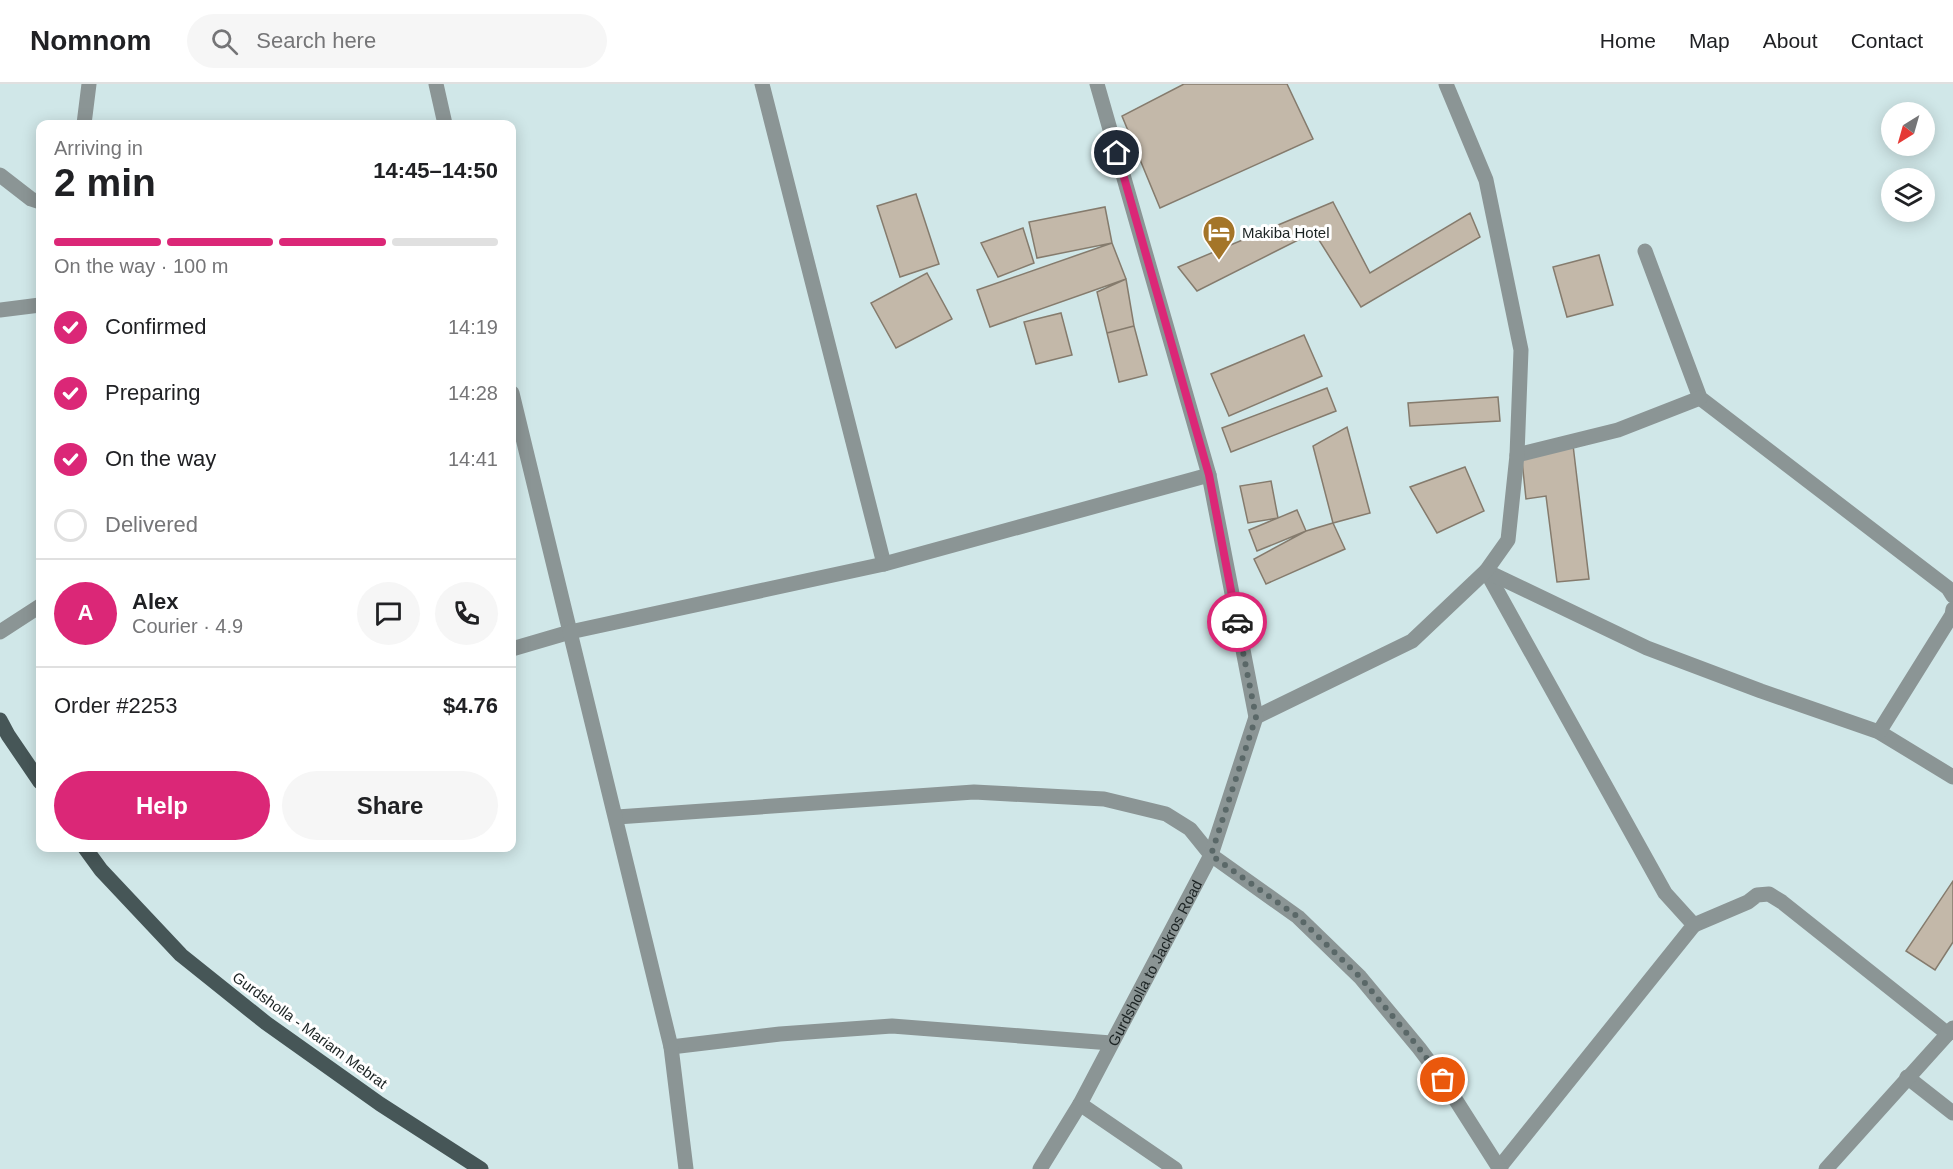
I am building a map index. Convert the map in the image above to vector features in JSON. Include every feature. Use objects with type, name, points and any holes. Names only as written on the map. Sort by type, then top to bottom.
[{"type":"main road","points":[[0,720],[36,776]]},
{"type":"main road","name":"Gurdsholla - Mariam Mebrat","points":[[88,852],[101,870],[181,955],[266,1023],[380,1104],[481,1169]]},
{"type":"street","points":[[84,120],[89,84]]},
{"type":"street","points":[[435,84],[445,120]]},
{"type":"street","points":[[762,84],[884,564]]},
{"type":"street","name":"Gurdsholla to Jackros Road","points":[[1040,1169],[1080,1104],[1211,855],[1256,717],[1209,475],[1097,84]]},
{"type":"street","points":[[1256,717],[1412,641],[1486,571],[1508,540],[1517,454],[1521,350],[1486,180],[1446,84]]},
{"type":"street","points":[[0,175],[36,201]]},
{"type":"street","points":[[1645,251],[1701,398],[1948,588],[1953,596]]},
{"type":"street","points":[[0,310],[36,306]]},
{"type":"street","points":[[1517,454],[1618,430],[1701,398]]},
{"type":"street","points":[[516,409],[671,1047],[686,1169]]},
{"type":"street","points":[[516,648],[570,632],[884,564],[1209,475]]},
{"type":"street","points":[[1486,571],[1647,648],[1879,732],[1953,777]]},
{"type":"street","points":[[1486,571],[1665,893],[1694,925]]},
{"type":"street","points":[[0,632],[36,609]]},
{"type":"street","points":[[1879,732],[1952,615],[1953,609]]},
{"type":"street","points":[[616,817],[974,792],[1104,800],[1166,814],[1190,829],[1211,855],[1298,917],[1360,977],[1443,1080],[1500,1168],[1694,925],[1748,902],[1756,895],[1769,894],[1951,1031],[1826,1169]]},
{"type":"street","points":[[671,1047],[780,1034],[892,1026],[1112,1043]]},
{"type":"street","points":[[1907,1077],[1953,1113]]},
{"type":"street","points":[[1080,1104],[1175,1169]]},
{"type":"building","points":[[1184,84],[1287,84],[1313,139],[1160,208],[1122,116]]},
{"type":"building","points":[[916,194],[939,264],[900,277],[877,206]]},
{"type":"building","points":[[1333,202],[1370,273],[1470,213],[1480,237],[1361,307],[1314,232],[1197,291],[1178,267]]},
{"type":"building","points":[[1105,207],[1112,243],[1037,258],[1029,222]]},
{"type":"building","points":[[1023,228],[1034,263],[998,277],[981,243]]},
{"type":"building","points":[[1112,243],[1126,279],[990,327],[977,290]]},
{"type":"building","points":[[1599,255],[1613,305],[1567,317],[1553,267]]},
{"type":"building","points":[[927,273],[952,319],[896,348],[871,303]]},
{"type":"building","points":[[1126,279],[1134,326],[1107,333],[1097,292]]},
{"type":"building","points":[[1061,313],[1072,355],[1036,364],[1024,322]]},
{"type":"building","points":[[1134,326],[1147,375],[1119,382],[1107,333]]},
{"type":"building","points":[[1304,335],[1322,376],[1229,416],[1211,374]]},
{"type":"building","points":[[1327,388],[1336,411],[1231,452],[1222,428]]},
{"type":"building","points":[[1498,397],[1500,421],[1410,426],[1408,403]]},
{"type":"building","points":[[1347,427],[1370,513],[1333,523],[1313,446]]},
{"type":"building","points":[[1573,445],[1589,579],[1557,582],[1546,496],[1526,499],[1521,451]]},
{"type":"building","points":[[1465,467],[1484,511],[1437,533],[1410,487]]},
{"type":"building","points":[[1271,481],[1278,518],[1248,523],[1240,486]]},
{"type":"building","points":[[1297,510],[1306,531],[1257,551],[1249,530]]},
{"type":"building","points":[[1333,523],[1345,549],[1266,584],[1254,559],[1306,531]]},
{"type":"building","points":[[1953,881],[1953,942],[1935,970],[1906,951]]},
{"type":"way so far","points":[[1237,622],[1256,717],[1211,855],[1298,917],[1360,977],[1443,1080]]},
{"type":"place","name":"Makiba Hotel","points":[[1219,261]]},
{"type":"route","points":[[1117,153],[1209,475],[1237,622]]}]
